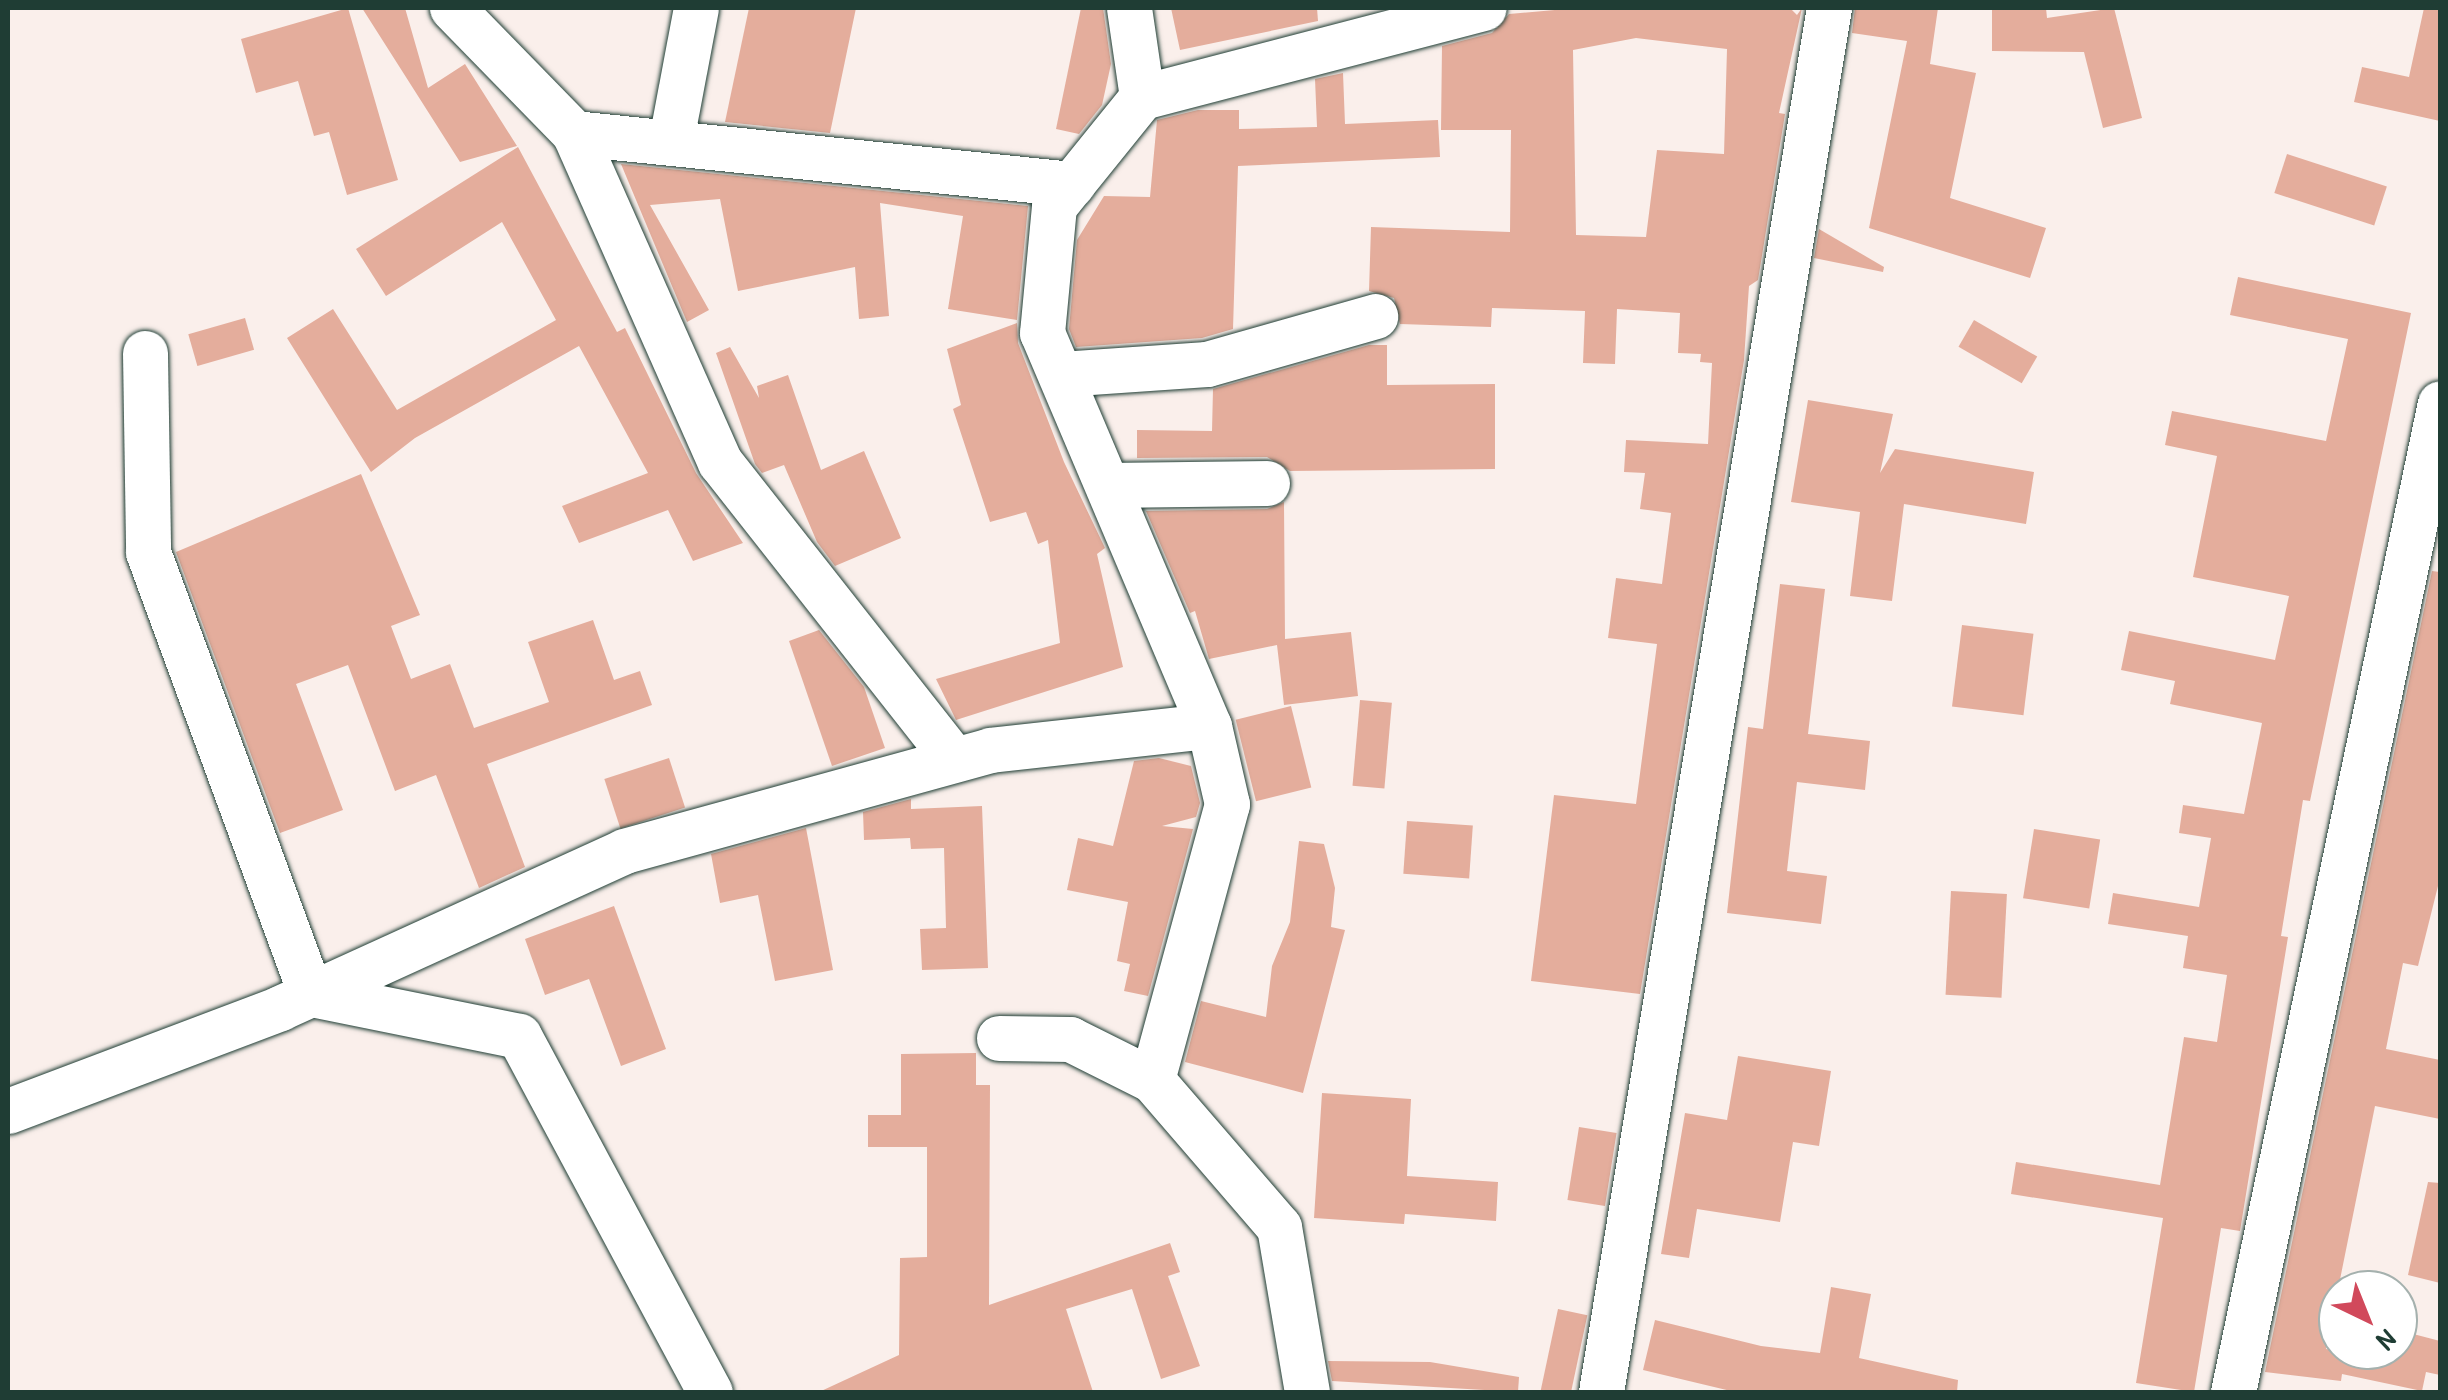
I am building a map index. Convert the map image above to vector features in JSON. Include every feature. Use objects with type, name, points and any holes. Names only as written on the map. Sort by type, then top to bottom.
[{"type":"street","points":[[452,8],[574,133],[720,462],[954,759]]},
{"type":"street","points":[[671,140],[696,8]]},
{"type":"street","points":[[1128,8],[1142,97]]},
{"type":"street","points":[[1152,1080],[1227,804],[1209,726],[1042,333],[1054,206],[1142,97],[1484,8]]},
{"type":"street","points":[[1601,1392],[1830,8]]},
{"type":"street","points":[[574,133],[1072,184]]},
{"type":"street","points":[[1061,374],[1206,364],[1375,316]]},
{"type":"street","points":[[145,353],[148,552],[311,994]]},
{"type":"street","points":[[2232,1392],[2440,403]]},
{"type":"street","points":[[1109,485],[1267,483]]},
{"type":"street","points":[[8,1111],[311,994],[624,851],[954,759],[1209,726]]},
{"type":"street","points":[[311,994],[519,1036],[710,1392]]},
{"type":"street","points":[[999,1038],[1070,1039],[1152,1080],[1279,1227],[1307,1392]]},
{"type":"building","points":[[348,8],[398,180],[347,195],[329,132],[314,136],[298,81],[256,93],[241,39]]},
{"type":"building","points":[[362,8],[405,8],[428,88],[465,64],[517,146],[460,162]]},
{"type":"building","points":[[749,8],[856,8],[830,133],[725,122]]},
{"type":"building","points":[[1081,8],[1103,8],[1111,64],[1102,105],[1079,134],[1056,129]]},
{"type":"building","points":[[1171,8],[1317,8],[1318,21],[1180,50]]},
{"type":"building","points":[[1577,8],[1790,8],[1797,15],[1802,8],[1779,113],[1785,114],[1758,280],[1749,286],[1744,360],[1640,994],[1531,981],[1554,795],[1636,804],[1657,644],[1608,638],[1616,578],[1662,584],[1671,513],[1640,509],[1645,473],[1624,472],[1626,440],[1708,444],[1712,363],[1700,362],[1701,354],[1678,353],[1680,313],[1617,309],[1615,364],[1583,363],[1585,311],[1492,308],[1491,327],[1400,324],[1394,298],[1369,291],[1371,227],[1510,232],[1511,130],[1441,130],[1442,46],[1492,33],[1509,14]],"holes":[[[1636,38],[1727,49],[1724,154],[1657,150],[1646,237],[1576,235],[1573,50]]]},
{"type":"building","points":[[1855,8],[1938,8],[1930,64],[1976,73],[1950,198],[2046,228],[2030,278],[1869,228],[1907,41],[1852,33]]},
{"type":"building","points":[[1992,8],[2046,8],[2047,18],[2114,8],[2142,118],[2103,128],[2084,52],[1992,51]]},
{"type":"building","points":[[2424,8],[2440,8],[2440,121],[2354,102],[2362,67],[2409,77]]},
{"type":"building","points":[[1343,73],[1345,124],[1438,120],[1440,157],[1238,166],[1233,329],[1202,338],[1076,347],[1069,329],[1077,240],[1104,196],[1150,197],[1157,120],[1198,110],[1239,110],[1239,129],[1317,127],[1315,79]]},
{"type":"building","points":[[518,147],[617,332],[625,328],[696,473],[743,543],[693,561],[668,510],[579,543],[562,506],[648,473],[579,346],[415,438],[371,472],[287,338],[333,309],[397,410],[556,320],[502,222],[386,296],[356,249]]},
{"type":"building","points":[[2287,154],[2387,186],[2374,225],[2274,193]]},
{"type":"building","points":[[621,164],[1028,206],[1017,320],[948,309],[963,216],[880,203],[889,316],[859,319],[855,267],[738,291],[720,199],[650,205],[709,310],[687,322]]},
{"type":"building","points":[[1819,229],[1884,267],[1883,272],[1814,258]]},
{"type":"building","points":[[2238,277],[2411,313],[2310,801],[2303,800],[2281,936],[2288,937],[2240,1231],[2221,1228],[2194,1392],[2136,1383],[2163,1218],[2011,1194],[2016,1162],[2160,1185],[2184,1037],[2217,1042],[2227,975],[2183,968],[2188,936],[2108,924],[2113,893],[2199,907],[2211,838],[2179,833],[2183,805],[2244,814],[2262,723],[2170,704],[2175,681],[2121,670],[2129,631],[2275,660],[2289,596],[2193,577],[2217,456],[2165,445],[2172,411],[2326,441],[2348,339],[2230,315]]},
{"type":"building","points":[[245,318],[254,350],[197,366],[188,334]]},
{"type":"building","points":[[1974,320],[2037,356],[2022,383],[1958,347]]},
{"type":"building","points":[[1017,323],[1018,343],[1064,462],[1105,548],[1097,554],[1123,667],[956,720],[936,679],[1060,643],[1048,540],[1038,544],[1026,512],[990,522],[953,409],[961,405],[947,349]]},
{"type":"building","points":[[1369,345],[1387,345],[1387,385],[1495,384],[1495,469],[1290,471],[1267,457],[1137,458],[1137,430],[1212,431],[1213,389]]},
{"type":"building","points":[[730,347],[759,398],[757,386],[788,375],[821,470],[864,451],[901,538],[835,566],[817,542],[784,465],[762,473],[755,464],[716,353]]},
{"type":"building","points":[[1808,400],[1893,414],[1880,473],[1895,449],[2034,472],[2026,524],[1904,504],[1892,601],[1850,596],[1860,512],[1791,502]]},
{"type":"building","points":[[361,474],[420,615],[391,626],[411,679],[450,664],[474,728],[549,702],[528,642],[593,620],[614,680],[640,671],[652,705],[487,764],[525,867],[479,888],[436,775],[395,791],[348,665],[296,684],[343,810],[280,833],[176,552]]},
{"type":"building","points":[[1284,502],[1285,639],[1351,632],[1358,696],[1284,705],[1277,645],[1209,659],[1195,611],[1190,613],[1146,511],[1267,509]]},
{"type":"building","points":[[2432,571],[2440,572],[2440,878],[2418,966],[2403,963],[2386,1049],[2440,1060],[2440,1119],[2375,1106],[2342,1270],[2318,1270],[2318,1370],[2418,1370],[2418,1335],[2440,1341],[2440,1375],[2426,1372],[2422,1391],[2342,1374],[2341,1381],[2265,1372]]},
{"type":"building","points":[[1780,584],[1825,589],[1808,734],[1870,741],[1865,790],[1797,782],[1787,871],[1827,876],[1821,924],[1727,913],[1748,727],[1763,729]]},
{"type":"building","points":[[1962,625],[2033,634],[2023,715],[1952,706]]},
{"type":"building","points":[[819,630],[864,687],[885,748],[832,766],[789,641]]},
{"type":"building","points":[[1360,700],[1392,703],[1384,788],[1353,786]]},
{"type":"building","points":[[1291,706],[1311,788],[1256,801],[1236,720]]},
{"type":"building","points":[[669,758],[685,807],[620,828],[604,779]]},
{"type":"building","points":[[1159,758],[1191,766],[1200,803],[1196,817],[1162,826],[1193,829],[1148,996],[1124,991],[1130,964],[1117,961],[1128,902],[1067,890],[1078,838],[1113,846],[1134,761]]},
{"type":"building","points":[[911,799],[911,809],[982,806],[988,968],[922,970],[920,929],[946,928],[944,848],[911,849],[910,838],[864,840],[863,812]]},
{"type":"building","points":[[1407,821],[1473,826],[1469,878],[1403,874]]},
{"type":"building","points":[[806,828],[833,970],[775,981],[758,895],[720,903],[711,854]]},
{"type":"building","points":[[2034,829],[2100,839],[2089,909],[2023,898]]},
{"type":"building","points":[[1299,841],[1324,844],[1335,888],[1331,927],[1345,930],[1303,1093],[1185,1062],[1201,1001],[1266,1017],[1272,966],[1290,922]]},
{"type":"building","points":[[1951,891],[2007,894],[2001,998],[1946,995]]},
{"type":"building","points":[[614,906],[666,1049],[621,1066],[589,979],[545,995],[525,939]]},
{"type":"building","points":[[976,1053],[976,1085],[990,1085],[989,1305],[1170,1243],[1180,1272],[1168,1276],[1200,1366],[1161,1379],[1132,1289],[1066,1309],[1093,1392],[819,1392],[899,1355],[900,1258],[927,1257],[927,1147],[868,1147],[868,1115],[901,1115],[901,1054]]},
{"type":"building","points":[[1738,1056],[1831,1071],[1819,1146],[1793,1142],[1780,1222],[1697,1209],[1689,1258],[1661,1254],[1685,1113],[1727,1120]]},
{"type":"building","points":[[1322,1093],[1411,1099],[1407,1176],[1498,1182],[1496,1221],[1405,1214],[1404,1224],[1314,1218]]},
{"type":"building","points":[[1579,1127],[1617,1133],[1605,1206],[1567,1200]]},
{"type":"building","points":[[2428,1182],[2440,1183],[2440,1283],[2418,1278],[2418,1270],[2409,1270]]},
{"type":"building","points":[[1831,1287],[1871,1294],[1859,1358],[1958,1380],[1957,1392],[1735,1392],[1643,1370],[1655,1320],[1761,1346],[1820,1353]]},
{"type":"building","points":[[1558,1309],[1587,1315],[1571,1392],[1541,1391]]},
{"type":"building","points":[[1328,1361],[1430,1362],[1519,1377],[1518,1392],[1332,1381]]}]
